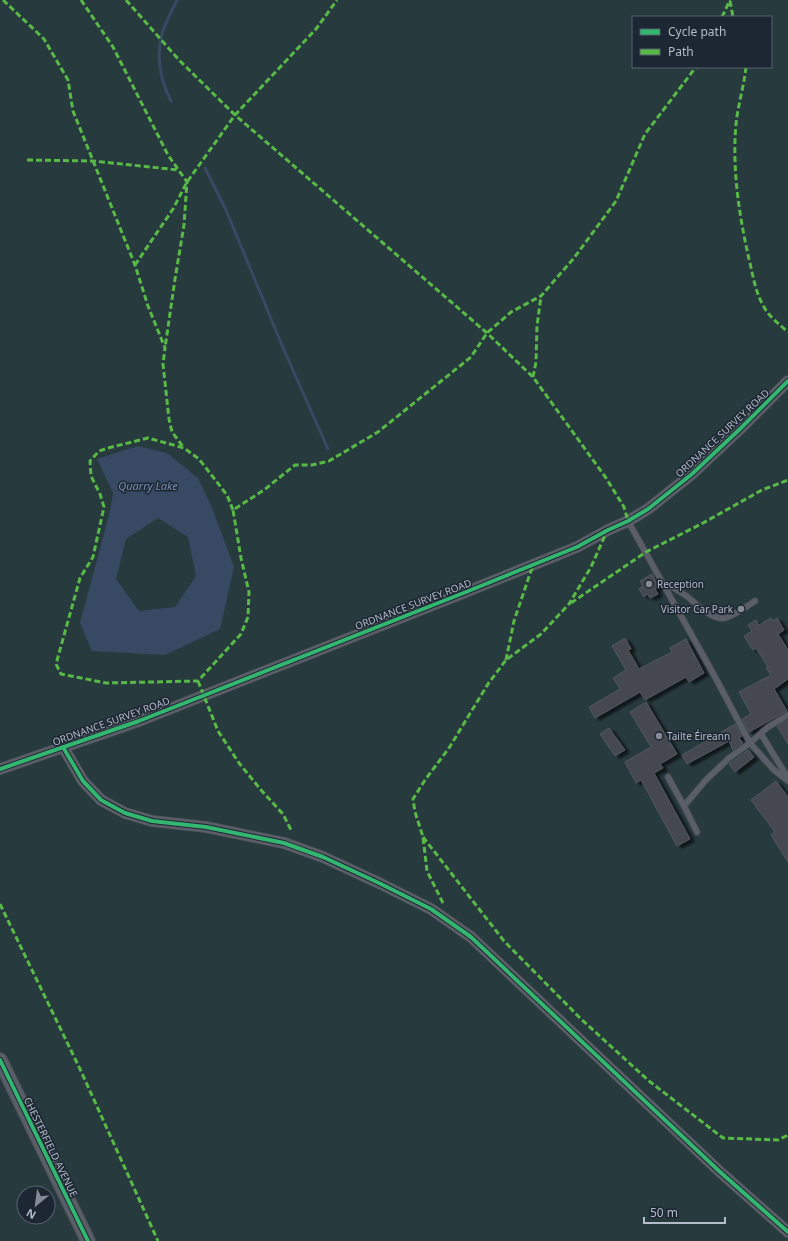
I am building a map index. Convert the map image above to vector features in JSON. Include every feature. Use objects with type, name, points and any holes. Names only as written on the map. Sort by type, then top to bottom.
[{"type":"street","name":"ORDNANCE SURVEY ROAD","points":[[0,769],[139,721],[577,547],[648,509],[692,474],[788,381]]},
{"type":"street","points":[[63,747],[83,781],[101,800],[125,813],[152,821],[206,827],[284,843],[323,857],[372,879],[430,909],[471,937],[720,1171],[788,1232]]},
{"type":"street","name":"CHESTERFIELD AVENUE","points":[[0,1060],[88,1241]]},
{"type":"lane","points":[[628,521],[750,743],[774,770],[788,780]]},
{"type":"lane","points":[[663,583],[670,585],[707,612],[720,619],[727,618],[755,601]]},
{"type":"lane","points":[[684,806],[705,781],[729,758],[750,743],[768,727],[788,715]]},
{"type":"lane","points":[[761,734],[788,780]]},
{"type":"lane","points":[[668,777],[697,832]]},
{"type":"green space","points":[[0,0],[788,0],[788,1241],[0,1241]]},
{"type":"water","name":"Quarry Lake","points":[[138,446],[167,453],[198,478],[213,510],[234,567],[220,629],[165,655],[92,651],[80,623],[110,511],[113,493],[97,459]],"holes":[[[158,518],[188,537],[196,576],[175,607],[139,611],[116,579],[126,539]]]},
{"type":"building","name":"Reception","points":[[652,574],[659,587],[655,589],[658,594],[650,598],[647,594],[644,597],[639,589],[643,586],[640,581]]},
{"type":"building","points":[[771,618],[772,621],[777,618],[784,630],[778,634],[788,650],[788,679],[774,689],[787,711],[749,732],[742,719],[751,714],[739,692],[771,675],[766,668],[768,667],[756,648],[753,650],[744,636],[752,631],[748,625],[756,620],[759,625]]},
{"type":"building","points":[[625,638],[631,649],[628,650],[639,669],[672,652],[670,648],[686,639],[704,673],[689,682],[686,677],[645,700],[640,692],[595,718],[589,707],[620,689],[613,678],[626,670],[612,646]]},
{"type":"building","points":[[646,702],[677,754],[660,764],[663,768],[654,773],[690,839],[677,846],[641,780],[636,783],[625,762],[651,747],[630,712]]},
{"type":"building","points":[[788,720],[788,744],[777,726]]},
{"type":"building","points":[[735,724],[742,736],[739,738],[743,743],[733,750],[729,741],[687,764],[682,755]]},
{"type":"building","points":[[609,728],[625,750],[615,756],[600,734]]},
{"type":"building","points":[[748,750],[754,757],[735,772],[729,764]]},
{"type":"building","points":[[776,781],[788,797],[788,862],[771,835],[775,832],[751,800]]},
{"type":"waterway","points":[[171,101],[164,85],[160,69],[159,52],[163,30],[177,0]]},
{"type":"waterway","points":[[205,168],[226,210],[284,350],[328,449]]},
{"type":"marked path","points":[[3,0],[44,39],[68,80],[73,111],[135,265],[148,306],[165,348],[163,364],[169,419],[172,432],[184,448]]},
{"type":"marked path","points":[[81,0],[113,47],[168,155],[187,182],[184,225],[165,348]]},
{"type":"marked path","points":[[126,0],[180,61],[235,115],[487,333],[533,377],[606,478],[624,507],[628,521]]},
{"type":"marked path","points":[[135,265],[173,209],[187,182],[235,115],[316,29],[337,0]]},
{"type":"marked path","points":[[722,16],[730,0]]},
{"type":"marked path","points":[[730,1],[733,16]]},
{"type":"marked path","points":[[233,510],[264,490],[295,465],[312,465],[329,461],[378,432],[471,357],[487,333],[511,312],[541,296],[574,258],[616,201],[645,134],[695,68]]},
{"type":"marked path","points":[[746,68],[737,117],[735,141],[739,209],[754,283],[758,294],[768,313],[788,332]]},
{"type":"marked path","points":[[27,160],[93,161],[179,170]]},
{"type":"marked path","points":[[533,377],[536,362],[537,326],[541,296]]},
{"type":"marked path","points":[[148,438],[184,448],[199,459],[227,495],[233,510],[241,558],[249,592],[248,617],[241,634],[198,681],[106,683],[61,674],[56,664],[80,578],[93,557],[104,507],[100,494],[91,476],[90,461],[99,451],[148,438]]},
{"type":"marked path","points":[[571,603],[646,552],[703,523],[762,490],[788,480]]},
{"type":"marked path","points":[[443,903],[427,871],[423,837],[415,812],[413,799],[449,748],[488,684],[506,660],[541,634],[569,604],[591,567],[607,531]]},
{"type":"marked path","points":[[506,660],[514,621],[533,565]]},
{"type":"marked path","points":[[198,681],[218,731],[239,763],[283,814],[292,832]]},
{"type":"marked path","points":[[423,837],[504,941],[581,1019],[649,1081],[723,1138],[778,1140],[788,1135]]},
{"type":"marked path","points":[[0,904],[80,1069],[158,1241]]},
{"type":"cycle path","points":[[0,769],[139,721],[577,547],[648,509],[692,474],[788,381]]},
{"type":"cycle path","points":[[63,747],[83,781],[101,800],[125,813],[152,821],[206,827],[284,843],[323,857],[431,909],[471,937],[719,1171],[788,1232]]},
{"type":"cycle path","points":[[0,1060],[88,1241]]},
{"type":"place","name":"Reception","points":[[649,584]]},
{"type":"place","name":"Visitor Car Park","points":[[741,609]]},
{"type":"place","name":"Tailte Éireann","points":[[659,736]]}]
